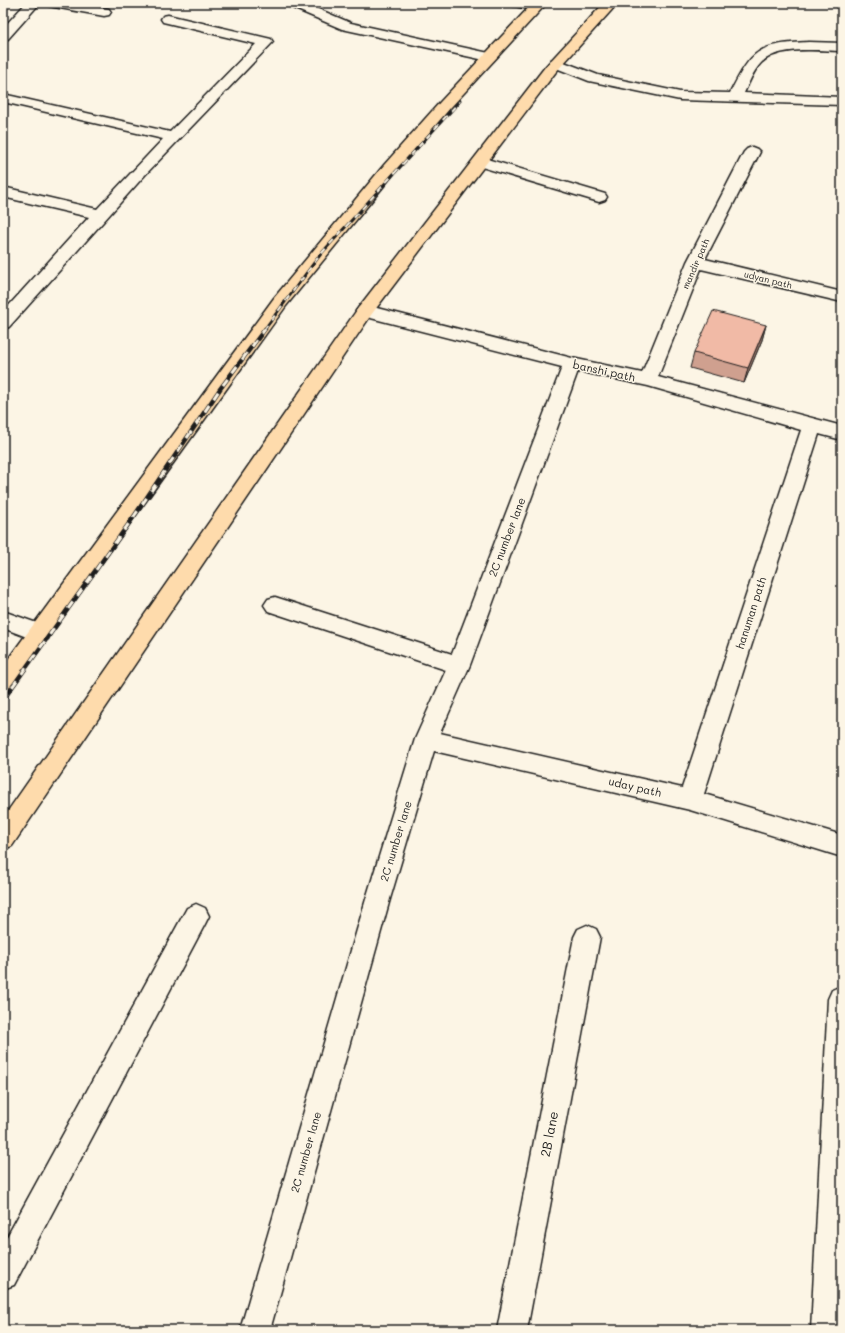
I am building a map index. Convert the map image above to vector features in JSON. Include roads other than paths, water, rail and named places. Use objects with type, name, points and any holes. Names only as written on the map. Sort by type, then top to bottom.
[{"type":"highway","points":[[3,838],[365,311],[556,63],[612,3]]},
{"type":"highway","points":[[3,683],[280,302],[390,168],[489,57],[538,6]]},
{"type":"street","points":[[3,36],[33,3]]},
{"type":"street","points":[[54,3],[104,12]]},
{"type":"street","points":[[294,3],[347,26],[489,57]]},
{"type":"street","points":[[3,323],[10,305],[100,215],[138,172],[266,42],[168,19]]},
{"type":"street","points":[[734,98],[756,59],[770,51],[782,48],[842,47]]},
{"type":"street","points":[[556,63],[594,78],[680,96],[842,101]]},
{"type":"street","points":[[3,98],[173,137]]},
{"type":"street","name":"mandir path","points":[[648,380],[695,262],[752,152]]},
{"type":"street","points":[[480,162],[599,197]]},
{"type":"street","points":[[3,192],[100,215]]},
{"type":"street","name":"udyan path","points":[[695,262],[842,297]]},
{"type":"street","name":"banshi path","points":[[365,311],[572,364],[648,380],[842,433]]},
{"type":"street","name":"2C number lane","points":[[255,1330],[378,899],[426,739],[459,665],[572,364]]},
{"type":"street","name":"hanuman path","points":[[690,800],[812,426]]},
{"type":"street","points":[[275,606],[459,665]]},
{"type":"street","points":[[3,619],[40,633]]},
{"type":"street","name":"uday path","points":[[426,739],[690,800],[842,846]]},
{"type":"street","points":[[3,1274],[196,916]]},
{"type":"street","name":"2B lane","points":[[512,1330],[587,937]]},
{"type":"street","points":[[826,1330],[841,999]]},
{"type":"lane","points":[[512,3],[538,6]]},
{"type":"railway","points":[[264,330],[320,255],[460,101]]},
{"type":"railway","points":[[3,700],[135,515],[220,389],[265,329]]}]
